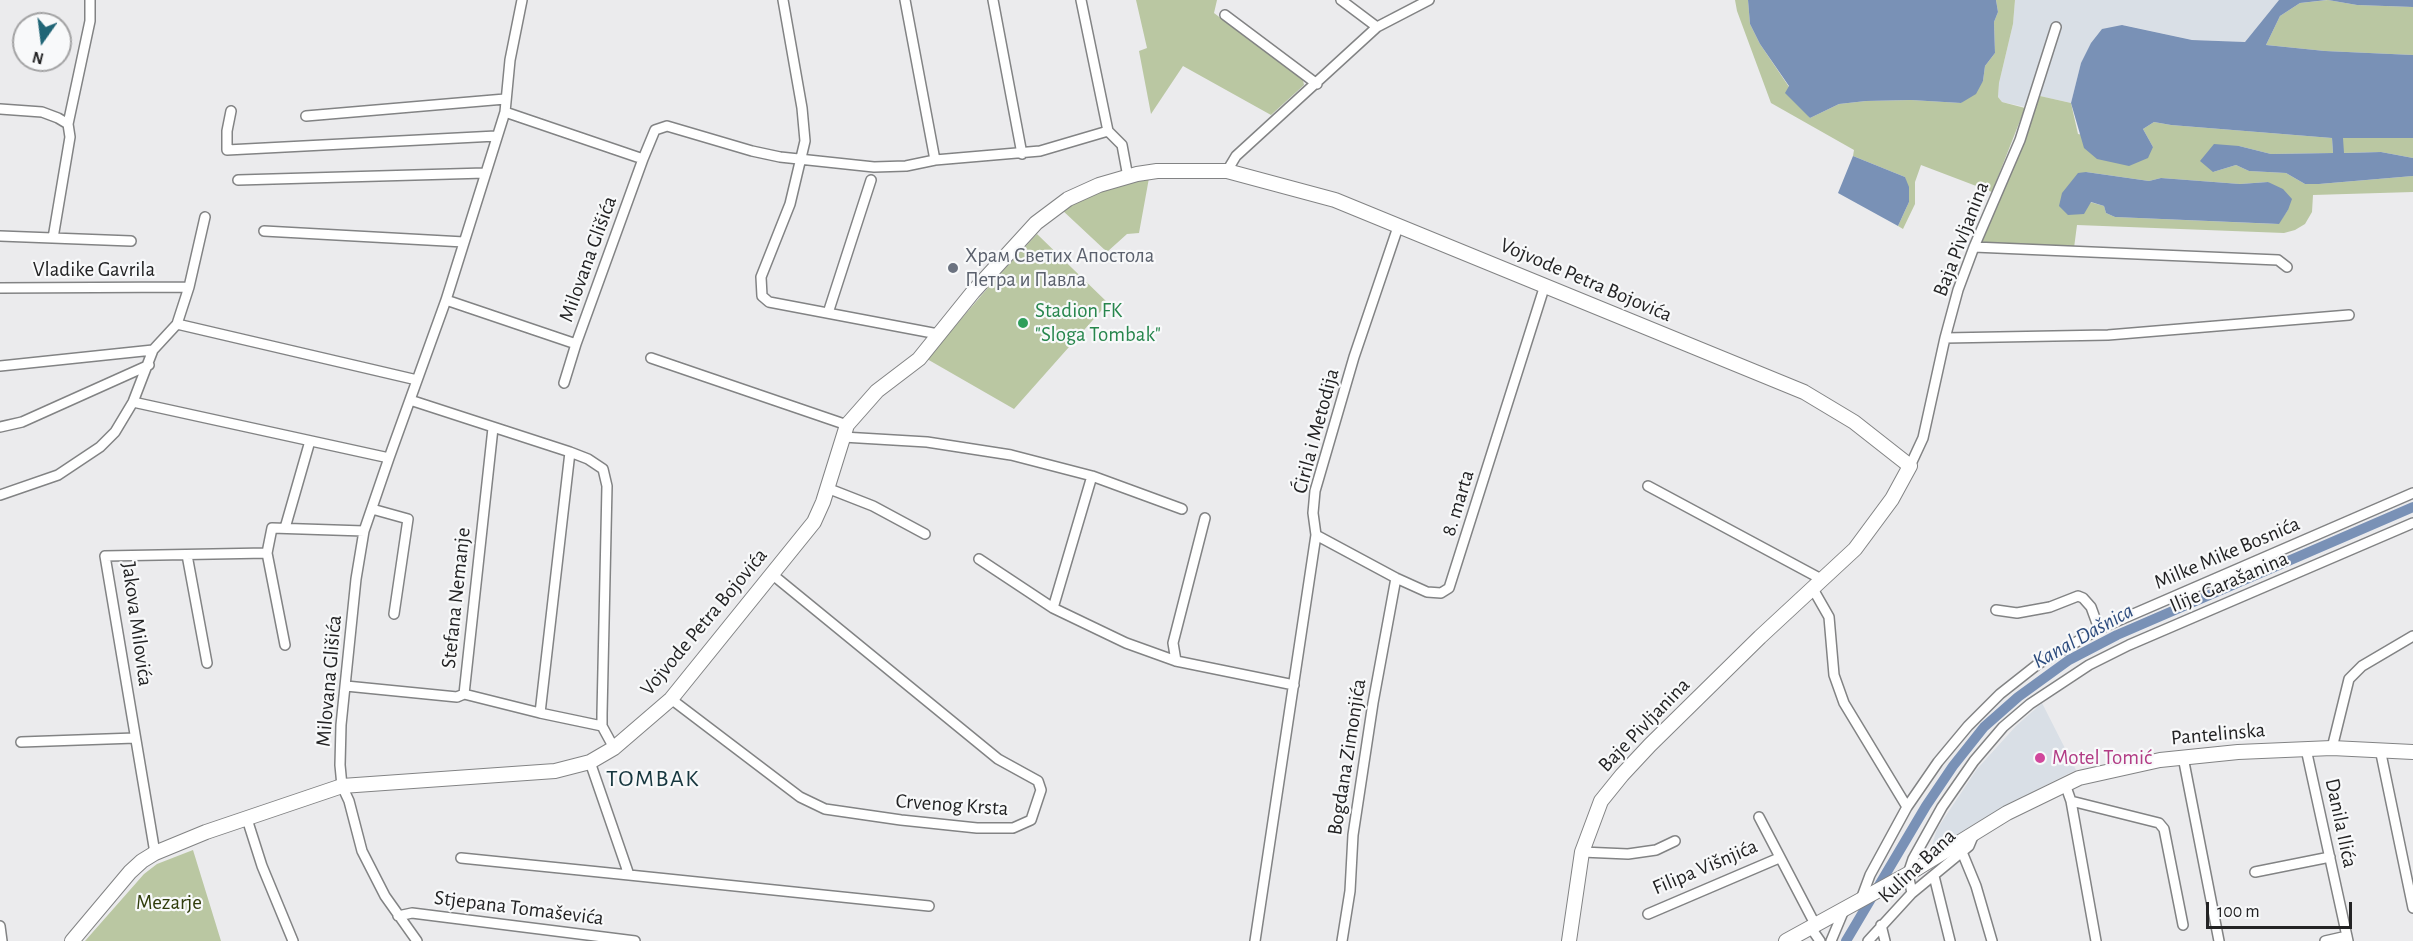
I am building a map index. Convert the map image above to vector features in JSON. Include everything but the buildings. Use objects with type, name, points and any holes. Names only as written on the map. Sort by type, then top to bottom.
[{"type":"street","points":[[54,238],[70,137],[68,124],[90,21],[90,0]]},
{"type":"street","points":[[783,0],[802,108],[805,141],[790,204],[761,277],[762,296],[769,302],[938,333]]},
{"type":"street","points":[[905,0],[935,160]]},
{"type":"street","points":[[993,0],[1022,154]]},
{"type":"street","points":[[1081,0],[1108,131],[1122,145],[1128,177]]},
{"type":"street","points":[[1341,0],[1377,27]]},
{"type":"street","points":[[1227,171],[1236,156],[1377,27],[1429,0]]},
{"type":"street","name":"Milovana Glišića","points":[[417,941],[385,896],[362,851],[349,801],[342,786],[341,725],[356,579],[364,531],[446,300],[505,112],[510,60],[521,5]]},
{"type":"street","points":[[1225,15],[1317,84]]},
{"type":"street","name":"Baja Pivljanina","points":[[1910,466],[1923,438],[1958,290],[2020,140],[2056,27]]},
{"type":"street","points":[[306,116],[505,99]]},
{"type":"street","points":[[0,109],[42,112],[68,124]]},
{"type":"street","points":[[231,111],[227,131],[227,150],[496,136]]},
{"type":"street","points":[[505,112],[643,159]]},
{"type":"street","name":"Milovana Glišića","points":[[446,300],[576,344],[655,130],[667,126],[752,152],[802,158]]},
{"type":"street","points":[[802,158],[874,167],[906,166],[935,160],[1040,152],[1108,131]]},
{"type":"street","name":"Vojvode Petra Bojovića","points":[[72,941],[130,872],[155,853],[247,819],[342,786],[555,771],[590,762],[614,748],[670,699],[814,522],[845,431],[877,391],[919,358],[973,292],[1049,211],[1089,189],[1128,177],[1157,171],[1227,171],[1327,198],[1452,246],[1804,392],[1854,422],[1910,466]]},
{"type":"street","points":[[238,180],[485,172]]},
{"type":"street","points":[[828,313],[871,180]]},
{"type":"street","points":[[0,495],[58,476],[100,447],[115,432],[133,402],[153,350],[177,324],[189,287],[205,217]]},
{"type":"street","name":"Ćirila i Metodija","points":[[1254,941],[1316,535],[1313,513],[1316,491],[1351,368],[1398,227]]},
{"type":"street","points":[[264,231],[464,242]]},
{"type":"street","points":[[0,236],[130,241]]},
{"type":"street","points":[[1974,247],[2278,260],[2287,267]]},
{"type":"street","name":"8. marta","points":[[1316,535],[1427,592],[1436,594],[1446,591],[1451,584],[1545,285]]},
{"type":"street","name":"Vladike Gavrila","points":[[0,288],[189,287]]},
{"type":"street","points":[[1945,338],[2108,335],[2349,315]]},
{"type":"street","points":[[177,324],[417,380]]},
{"type":"street","points":[[564,383],[576,344]]},
{"type":"street","points":[[0,366],[153,350]]},
{"type":"street","points":[[651,358],[845,431],[1021,457],[1092,476],[1182,509]]},
{"type":"street","points":[[0,427],[22,422],[149,365]]},
{"type":"street","points":[[410,400],[588,459],[603,469],[607,486],[602,726],[614,748]]},
{"type":"street","points":[[133,402],[389,458]]},
{"type":"street","name":"Stefana Nemanje","points":[[493,428],[464,694],[602,726]]},
{"type":"street","points":[[285,528],[310,441]]},
{"type":"street","points":[[540,713],[570,453]]},
{"type":"street","name":"Baje Pivljanina","points":[[1569,941],[1582,852],[1601,801],[1622,775],[1760,637],[1855,549],[1892,499],[1910,466]]},
{"type":"street","points":[[1053,608],[1092,476]]},
{"type":"street","points":[[1648,486],[1818,584],[1829,617],[1834,675],[1844,703],[1907,807]]},
{"type":"street","points":[[827,488],[873,506],[925,534]]},
{"type":"street","name":"Milke Mike Bosnića","points":[[1860,902],[1870,875],[1907,807],[1938,762],[1968,726],[2000,694],[2038,664],[2099,629],[2413,493]]},
{"type":"street","points":[[372,509],[408,519],[394,614]]},
{"type":"street","points":[[1176,661],[1173,643],[1205,518]]},
{"type":"street","name":"Ilije Garašanina","points":[[1908,874],[1920,843],[1974,761],[2003,727],[2057,685],[2089,665],[2129,645],[2413,523]]},
{"type":"street","points":[[285,645],[267,553],[272,528],[364,531]]},
{"type":"street","name":"Jakova Milovića","points":[[155,853],[105,556],[267,553]]},
{"type":"street","points":[[187,555],[207,663]]},
{"type":"street","points":[[980,559],[1053,608],[1117,639],[1176,661],[1294,685]]},
{"type":"street","name":"Crvenog Krsta","points":[[670,699],[800,797],[825,809],[977,828],[1013,828],[1031,820],[1041,790],[1038,781],[998,759],[773,574]]},
{"type":"street","name":"Bogdana Zimonjića","points":[[1342,941],[1350,891],[1353,836],[1373,703],[1396,578]]},
{"type":"street","points":[[1996,610],[2017,613],[2039,609],[2078,596],[2091,607],[2099,629]]},
{"type":"street","points":[[2332,748],[2349,679],[2362,666],[2413,636]]},
{"type":"street","points":[[346,686],[457,697],[464,694]]},
{"type":"street","points":[[21,742],[135,738]]},
{"type":"street","name":"Pantelinska","points":[[1844,910],[1908,874],[1974,831],[2065,783],[2126,766],[2183,757],[2306,749],[2380,749],[2413,752]]},
{"type":"street","name":"Danila Ilića","points":[[2306,749],[2347,938]]},
{"type":"street","points":[[2380,749],[2413,908]]},
{"type":"street","points":[[2183,757],[2219,941]]},
{"type":"street","points":[[590,762],[629,875]]},
{"type":"street","points":[[2065,783],[2071,801],[2096,941]]},
{"type":"street","points":[[2071,801],[2159,823],[2164,829],[2183,925]]},
{"type":"street","name":"Filipa Višnjića","points":[[1759,817],[1820,941]]},
{"type":"street","points":[[247,819],[262,866],[293,941]]},
{"type":"street","name":"Kulina Bana","points":[[1868,941],[1912,893],[1969,846],[1974,831]]},
{"type":"street","points":[[1582,852],[1628,854],[1656,850],[1675,841]]},
{"type":"street","points":[[1962,852],[1976,886],[1992,941]]},
{"type":"street","points":[[2255,872],[2330,857]]},
{"type":"street","points":[[461,858],[929,906]]},
{"type":"street","name":"Filipa Višnjića","points":[[1648,914],[1779,858]]},
{"type":"street","points":[[1908,874],[1912,893]]},
{"type":"street","points":[[1934,876],[1950,941]]},
{"type":"street","points":[[1786,941],[1844,910]]},
{"type":"street","points":[[1831,941],[1844,910]]},
{"type":"street","name":"Stjepana Tomaševića","points":[[398,916],[412,913],[635,940]]},
{"type":"street","name":"Kulina Bana","points":[[1881,925],[1885,941]]},
{"type":"street","points":[[0,927],[2,941]]},
{"type":"street","points":[[2325,941],[2347,938]]},
{"type":"shaded area","points":[[2015,0],[2279,0],[2245,42],[2192,40],[2123,25],[2081,63],[2071,103],[2040,96],[2035,109],[2002,102],[1998,97],[1999,83],[2013,24]]},
{"type":"shaded area","points":[[2042,703],[2076,770],[2016,800],[1937,846],[1932,845],[1937,829],[1977,769],[2016,726]]},
{"type":"green space","points":[[1136,0],[1217,0],[1214,13],[1303,80],[1304,85],[1271,115],[1183,66],[1151,114],[1139,51],[1147,48]]},
{"type":"green space","points":[[1735,0],[1748,0],[1750,24],[1760,44],[1810,118],[1839,104],[1866,101],[1911,100],[1961,103],[1983,81],[1985,66],[1995,53],[1994,22],[1998,12],[1996,0],[2015,0],[2013,24],[1999,83],[1998,97],[2002,102],[2025,108],[1992,192],[1921,165],[1915,182],[1915,204],[1903,229],[1898,226],[1909,202],[1905,177],[1853,156],[1854,150],[1771,103]]},
{"type":"green space","points":[[2328,0],[2357,5],[2413,7],[2413,55],[2325,51],[2266,45],[2280,16],[2300,3]]},
{"type":"green space","points":[[2040,96],[2071,103],[2078,134],[2153,147],[2143,129],[2154,122],[2332,138],[2333,153],[2271,154],[2239,146],[2213,172],[2236,165],[2249,171],[2286,173],[2305,184],[2413,176],[2413,192],[2313,195],[2312,212],[2305,224],[2284,233],[2077,225],[2074,248],[1981,244],[1980,240],[2018,158]],"holes":[[[2086,172],[2149,181],[2161,178],[2240,184],[2268,182],[2288,210],[2278,224],[2115,217],[2106,213],[2104,206],[2090,202]]]},
{"type":"green space","points":[[2406,136],[2413,138],[2413,158],[2381,152],[2343,153],[2343,138]]},
{"type":"green space","points":[[1149,178],[1139,233],[1127,234],[1107,252],[1061,209],[1097,192]]},
{"type":"green space","name":"Stadion FK \"Sloga Tombak\"","points":[[1037,234],[1108,303],[1014,409],[927,359]]},
{"type":"green space","name":"Mezarje","points":[[193,850],[221,941],[85,941],[144,874],[157,864]]},
{"type":"water","points":[[1748,0],[1996,0],[1998,12],[1994,22],[1995,53],[1985,66],[1983,81],[1976,94],[1961,103],[1911,100],[1866,101],[1839,104],[1810,118],[1785,93],[1789,86],[1760,44],[1750,24]]},
{"type":"water","points":[[2279,0],[2327,0],[2300,3],[2280,16],[2266,45],[2325,51],[2413,55],[2413,138],[2343,138],[2344,153],[2381,152],[2413,158],[2413,176],[2305,184],[2286,173],[2249,171],[2236,165],[2213,172],[2200,161],[2214,144],[2239,146],[2271,154],[2333,153],[2332,138],[2154,122],[2143,129],[2153,147],[2148,158],[2129,166],[2097,159],[2084,148],[2071,103],[2081,63],[2091,43],[2102,29],[2122,25],[2192,40],[2245,42]]},
{"type":"water","points":[[2328,0],[2413,0],[2413,7],[2357,5]]},
{"type":"water","points":[[1853,156],[1905,177],[1909,187],[1909,202],[1898,226],[1838,193]]},
{"type":"water","points":[[2086,172],[2149,181],[2161,178],[2240,184],[2268,182],[2283,189],[2292,199],[2279,224],[2115,217],[2106,213],[2104,206],[2091,202],[2084,214],[2068,215],[2059,206],[2062,193],[2078,173]]},
{"type":"waterway","name":"Kanal Dašnica","points":[[1846,941],[1926,806],[1953,766],[1984,727],[2018,697],[2069,660],[2117,635],[2413,507]]},
{"type":"place","name":"Храм Светих Апостола Петра и Павла","points":[[953,268]]},
{"type":"place","name":"Stadion FK \"Sloga Tombak\"","points":[[1023,323]]},
{"type":"place","name":"Motel Tomić","points":[[2040,758]]},
{"type":"district","name":"TOMBAK","points":[[653,779]]}]
